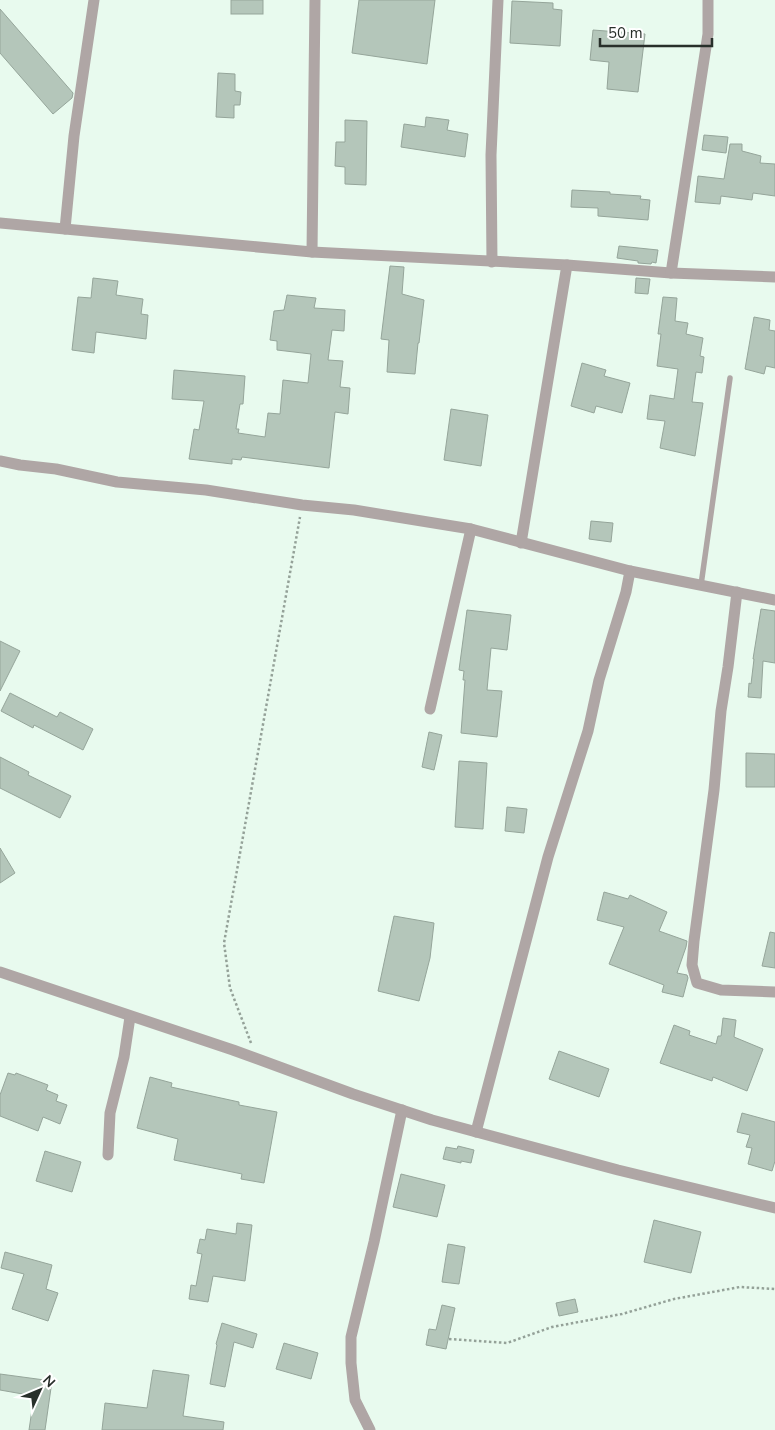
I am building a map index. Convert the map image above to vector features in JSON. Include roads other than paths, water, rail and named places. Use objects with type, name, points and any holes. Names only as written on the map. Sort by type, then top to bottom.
[{"type":"street","points":[[65,229],[74,136],[94,0]]},
{"type":"street","points":[[312,252],[315,0]]},
{"type":"street","points":[[492,262],[491,155],[498,0]]},
{"type":"street","points":[[671,273],[708,34],[708,0]]},
{"type":"street","points":[[0,223],[312,252],[567,265],[671,273],[775,276]]},
{"type":"street","points":[[521,543],[567,265]]},
{"type":"street","points":[[0,461],[56,469],[118,482],[206,490],[302,505],[354,510],[471,529],[630,571],[775,600]]},
{"type":"street","points":[[430,709],[471,529]]},
{"type":"street","points":[[476,1132],[548,857],[588,731],[601,673],[626,592],[630,571]]},
{"type":"street","points":[[737,592],[721,711],[714,790],[692,964],[697,983],[721,990],[775,992]]},
{"type":"street","points":[[0,972],[130,1017],[195,1037],[402,1110],[618,1170],[775,1208]]},
{"type":"street","points":[[108,1155],[110,1113],[124,1057],[130,1017]]},
{"type":"street","points":[[370,1430],[355,1400],[350,1362],[351,1337],[374,1242],[402,1110]]},
{"type":"lane","points":[[701,585],[730,378]]}]
